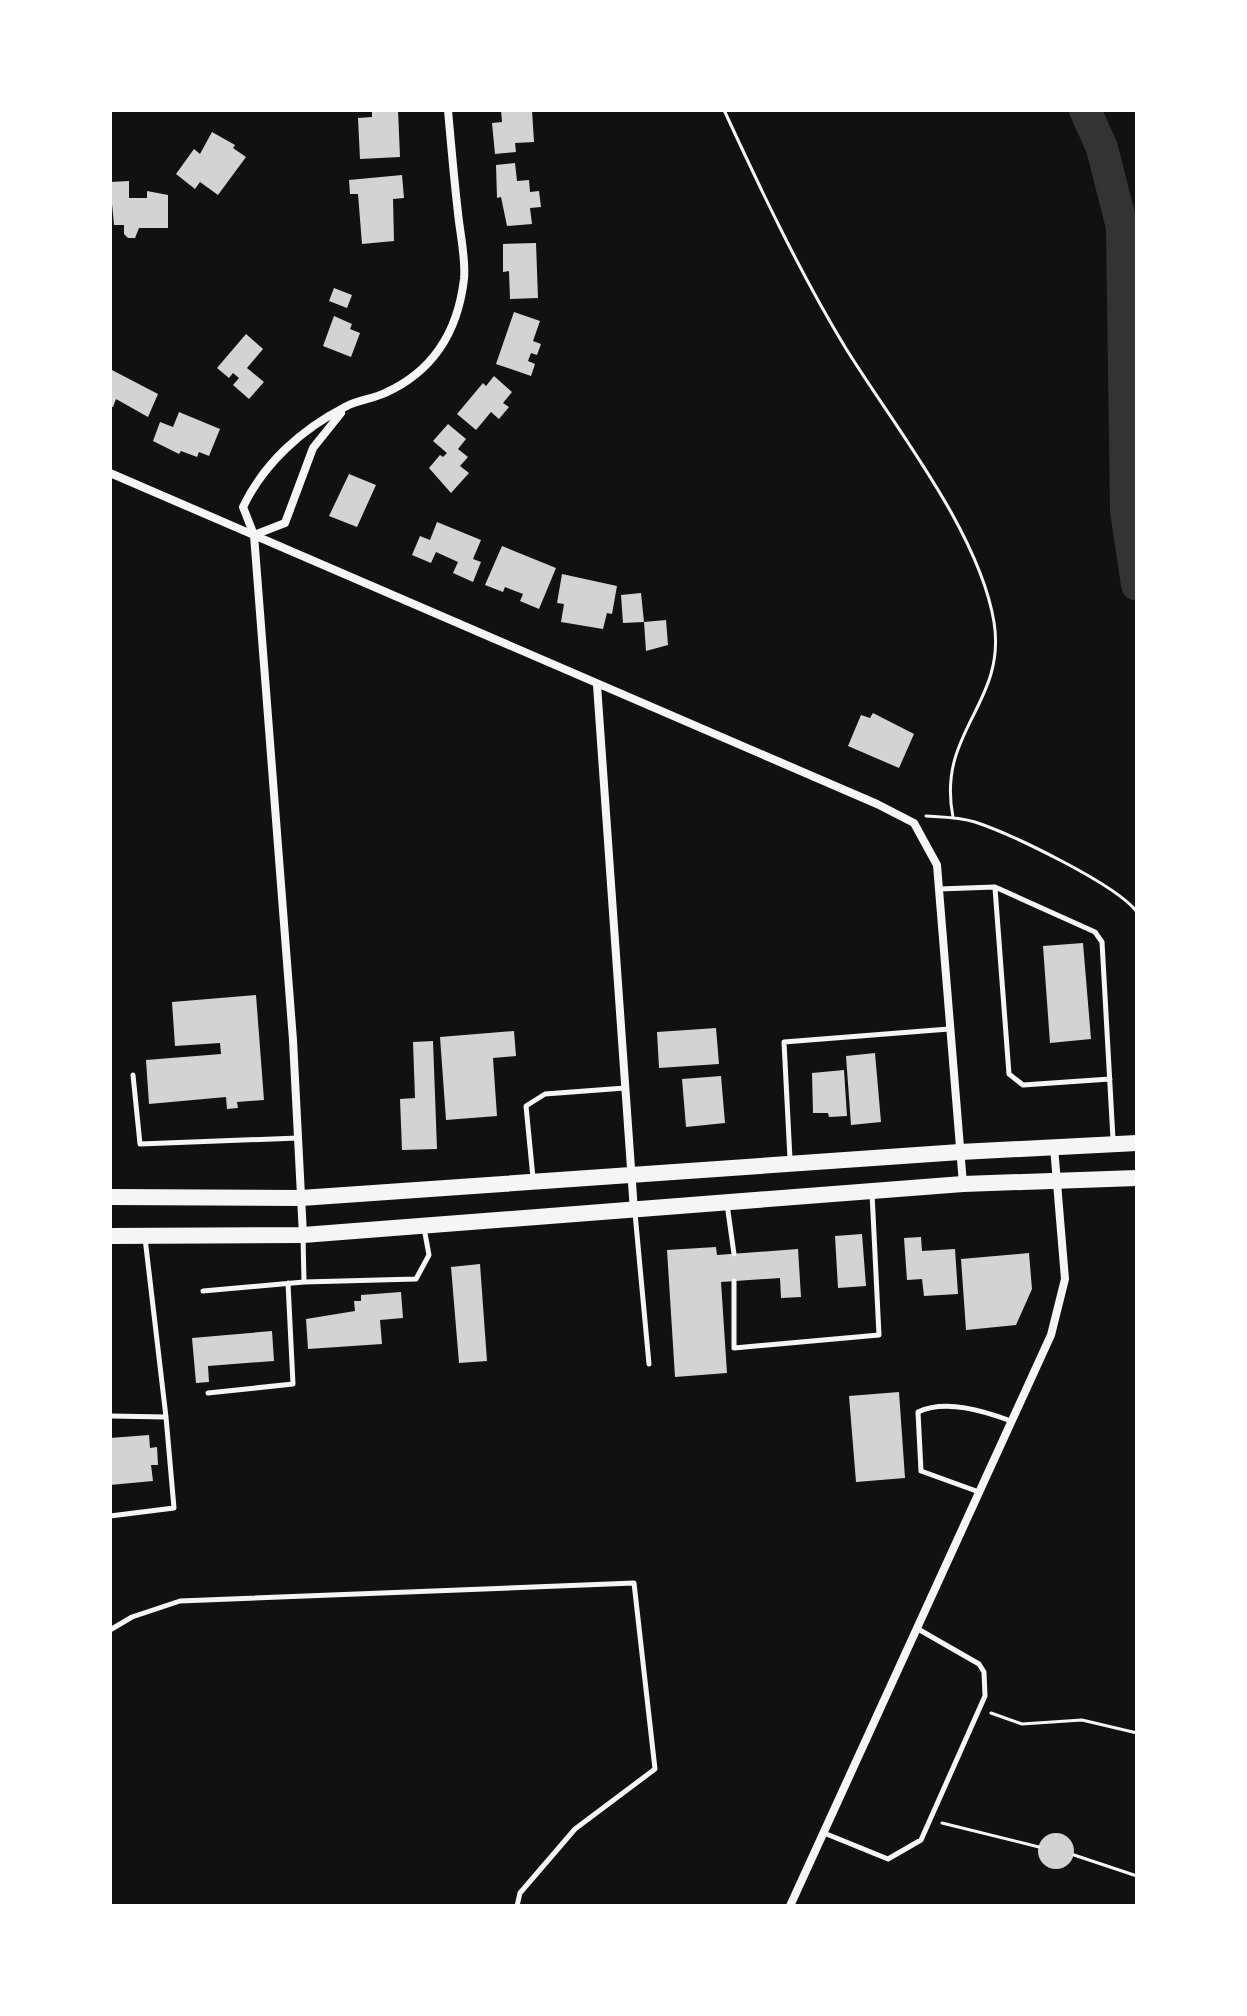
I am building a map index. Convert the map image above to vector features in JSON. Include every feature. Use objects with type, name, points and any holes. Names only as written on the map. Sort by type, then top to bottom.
[{"type":"highway","points":[[110,1197],[301,1198],[960,1152],[1137,1143]]},
{"type":"highway","points":[[110,1236],[303,1235],[635,1212],[963,1184],[1059,1178],[1137,1178]]},
{"type":"street","points":[[303,1235],[254,535],[243,507],[253,486],[271,462],[296,440],[347,405],[389,391],[430,362],[449,338],[459,310],[464,275],[448,110]]},
{"type":"street","points":[[254,535],[285,523],[313,448],[347,405]]},
{"type":"street","points":[[110,473],[914,823],[937,865],[963,1184]]},
{"type":"street","points":[[597,685],[635,1212]]},
{"type":"street","points":[[790,1906],[1051,1335],[1065,1279],[1054,1146]]},
{"type":"lane","points":[[995,887],[1009,1074],[1023,1085],[1110,1079]]},
{"type":"lane","points":[[939,889],[995,887],[1095,932],[1102,942],[1113,1144]]},
{"type":"lane","points":[[790,1164],[784,1042],[949,1029]]},
{"type":"lane","points":[[133,1075],[140,1144],[298,1138]]},
{"type":"lane","points":[[534,1182],[526,1106],[545,1094],[625,1088]]},
{"type":"lane","points":[[734,1281],[734,1348],[879,1335],[872,1192]]},
{"type":"lane","points":[[727,1204],[734,1254]]},
{"type":"lane","points":[[635,1212],[649,1364]]},
{"type":"lane","points":[[203,1291],[304,1282],[416,1279],[429,1255],[424,1227]]},
{"type":"lane","points":[[303,1235],[304,1282]]},
{"type":"lane","points":[[110,1516],[174,1508],[145,1237]]},
{"type":"lane","points":[[208,1393],[293,1384],[288,1283]]},
{"type":"lane","points":[[979,1492],[921,1471],[918,1412],[929,1407],[983,1410],[1011,1421]]},
{"type":"lane","points":[[110,1416],[166,1417]]},
{"type":"lane","points":[[110,1630],[132,1617],[180,1601],[634,1583],[655,1769],[575,1829],[520,1893],[517,1906]]},
{"type":"lane","points":[[824,1833],[888,1859],[921,1840],[931,1819],[980,1709],[986,1683],[979,1664],[917,1628]]},
{"type":"path","points":[[724,110],[818,302],[877,400],[937,488],[986,595],[994,620],[996,662],[989,686],[957,745],[951,765],[953,817]]},
{"type":"path","points":[[914,823],[925,816],[953,817],[1000,833],[1108,887],[1137,912]]},
{"type":"path","points":[[980,1709],[1022,1724],[1082,1720],[1137,1733]]},
{"type":"path","points":[[931,1819],[981,1835],[1039,1847]]},
{"type":"path","points":[[1074,1855],[1137,1876]]},
{"type":"building","points":[[372,110],[398,110],[400,157],[360,159],[358,118],[372,117]]},
{"type":"building","points":[[501,110],[532,110],[534,142],[515,143],[516,152],[495,154],[492,123],[502,122]]},
{"type":"building","points":[[212,132],[235,145],[233,148],[246,157],[218,195],[200,182],[195,189],[176,174],[194,149],[200,154]]},
{"type":"building","points":[[515,163],[517,181],[529,180],[530,192],[539,191],[541,207],[530,208],[532,224],[507,226],[501,197],[497,198],[496,165]]},
{"type":"building","points":[[402,175],[404,198],[393,199],[394,241],[362,244],[358,194],[350,194],[349,180]]},
{"type":"building","points":[[129,181],[129,198],[147,198],[147,191],[168,195],[168,228],[139,228],[135,238],[128,238],[124,234],[124,225],[114,225],[110,182]]},
{"type":"building","points":[[536,243],[538,298],[510,299],[509,271],[503,272],[503,244]]},
{"type":"building","points":[[334,288],[352,295],[347,308],[329,301]]},
{"type":"building","points":[[514,312],[540,321],[533,341],[541,344],[537,355],[531,353],[528,361],[535,364],[531,376],[496,364]]},
{"type":"building","points":[[334,316],[352,324],[350,329],[360,333],[351,357],[323,346]]},
{"type":"building","points":[[246,334],[263,349],[247,368],[264,382],[249,399],[233,385],[239,378],[233,373],[229,378],[217,368]]},
{"type":"building","points":[[110,369],[158,394],[148,417],[116,399],[113,407],[110,406]]},
{"type":"building","points":[[494,376],[512,392],[503,403],[509,407],[499,419],[491,412],[476,430],[457,414],[483,383],[486,386]]},
{"type":"building","points":[[179,412],[220,429],[209,456],[199,452],[197,457],[181,451],[179,454],[153,441],[160,422],[173,427]]},
{"type":"building","points":[[448,424],[466,439],[458,449],[468,457],[460,466],[469,473],[451,493],[429,468],[440,455],[443,457],[447,453],[433,441]]},
{"type":"building","points":[[349,474],[376,485],[357,527],[329,516]]},
{"type":"building","points":[[437,522],[481,540],[473,559],[481,562],[473,582],[453,573],[458,562],[436,552],[431,563],[412,555],[420,536],[430,540]]},
{"type":"building","points":[[502,546],[556,568],[539,609],[520,601],[523,594],[505,587],[503,592],[485,585]]},
{"type":"building","points":[[562,574],[617,586],[612,614],[607,613],[603,629],[561,622],[564,604],[557,603]]},
{"type":"building","points":[[641,593],[644,622],[623,623],[621,595]]},
{"type":"building","points":[[666,620],[668,645],[646,651],[644,622]]},
{"type":"building","points":[[873,713],[914,734],[899,768],[848,746],[861,715],[870,718]]},
{"type":"building","points":[[1083,943],[1091,1039],[1050,1043],[1043,946]]},
{"type":"building","points":[[256,995],[264,1100],[237,1102],[238,1108],[227,1109],[226,1097],[149,1104],[146,1060],[221,1054],[220,1043],[175,1046],[172,1002]]},
{"type":"building","points":[[716,1028],[719,1064],[659,1068],[657,1032]]},
{"type":"building","points":[[514,1031],[516,1056],[493,1058],[497,1116],[446,1120],[440,1037]]},
{"type":"building","points":[[433,1041],[437,1149],[402,1150],[400,1099],[415,1098],[413,1042]]},
{"type":"building","points":[[875,1053],[881,1122],[851,1125],[846,1056]]},
{"type":"building","points":[[844,1070],[847,1116],[829,1117],[828,1113],[813,1113],[812,1073]]},
{"type":"building","points":[[721,1076],[725,1123],[686,1127],[682,1079]]},
{"type":"building","points":[[862,1234],[866,1286],[838,1288],[835,1236]]},
{"type":"building","points":[[921,1237],[922,1251],[955,1249],[958,1294],[924,1296],[922,1279],[907,1280],[904,1238]]},
{"type":"building","points":[[716,1247],[717,1255],[798,1249],[801,1297],[781,1298],[780,1278],[721,1282],[727,1373],[675,1377],[667,1250]]},
{"type":"building","points":[[1029,1253],[1032,1289],[1016,1325],[966,1330],[961,1259]]},
{"type":"building","points":[[480,1264],[487,1361],[459,1363],[451,1267]]},
{"type":"building","points":[[401,1292],[403,1318],[380,1320],[382,1344],[308,1349],[306,1319],[355,1311],[354,1301],[361,1301],[361,1295]]},
{"type":"building","points":[[272,1331],[274,1361],[208,1366],[209,1382],[196,1383],[192,1338]]},
{"type":"building","points":[[899,1392],[905,1478],[856,1482],[849,1396]]},
{"type":"building","points":[[149,1435],[150,1448],[157,1447],[158,1465],[151,1465],[153,1481],[110,1485],[110,1438]]},
{"type":"building","points":[[1056,1833],[1069,1838],[1074,1851],[1069,1864],[1056,1869],[1043,1864],[1038,1851],[1043,1838]]},
{"type":"waterway","points":[[1085,110],[1102,148],[1122,227],[1126,511],[1137,585]]},
{"type":"waterway","points":[[1122,227],[1137,218]]}]
